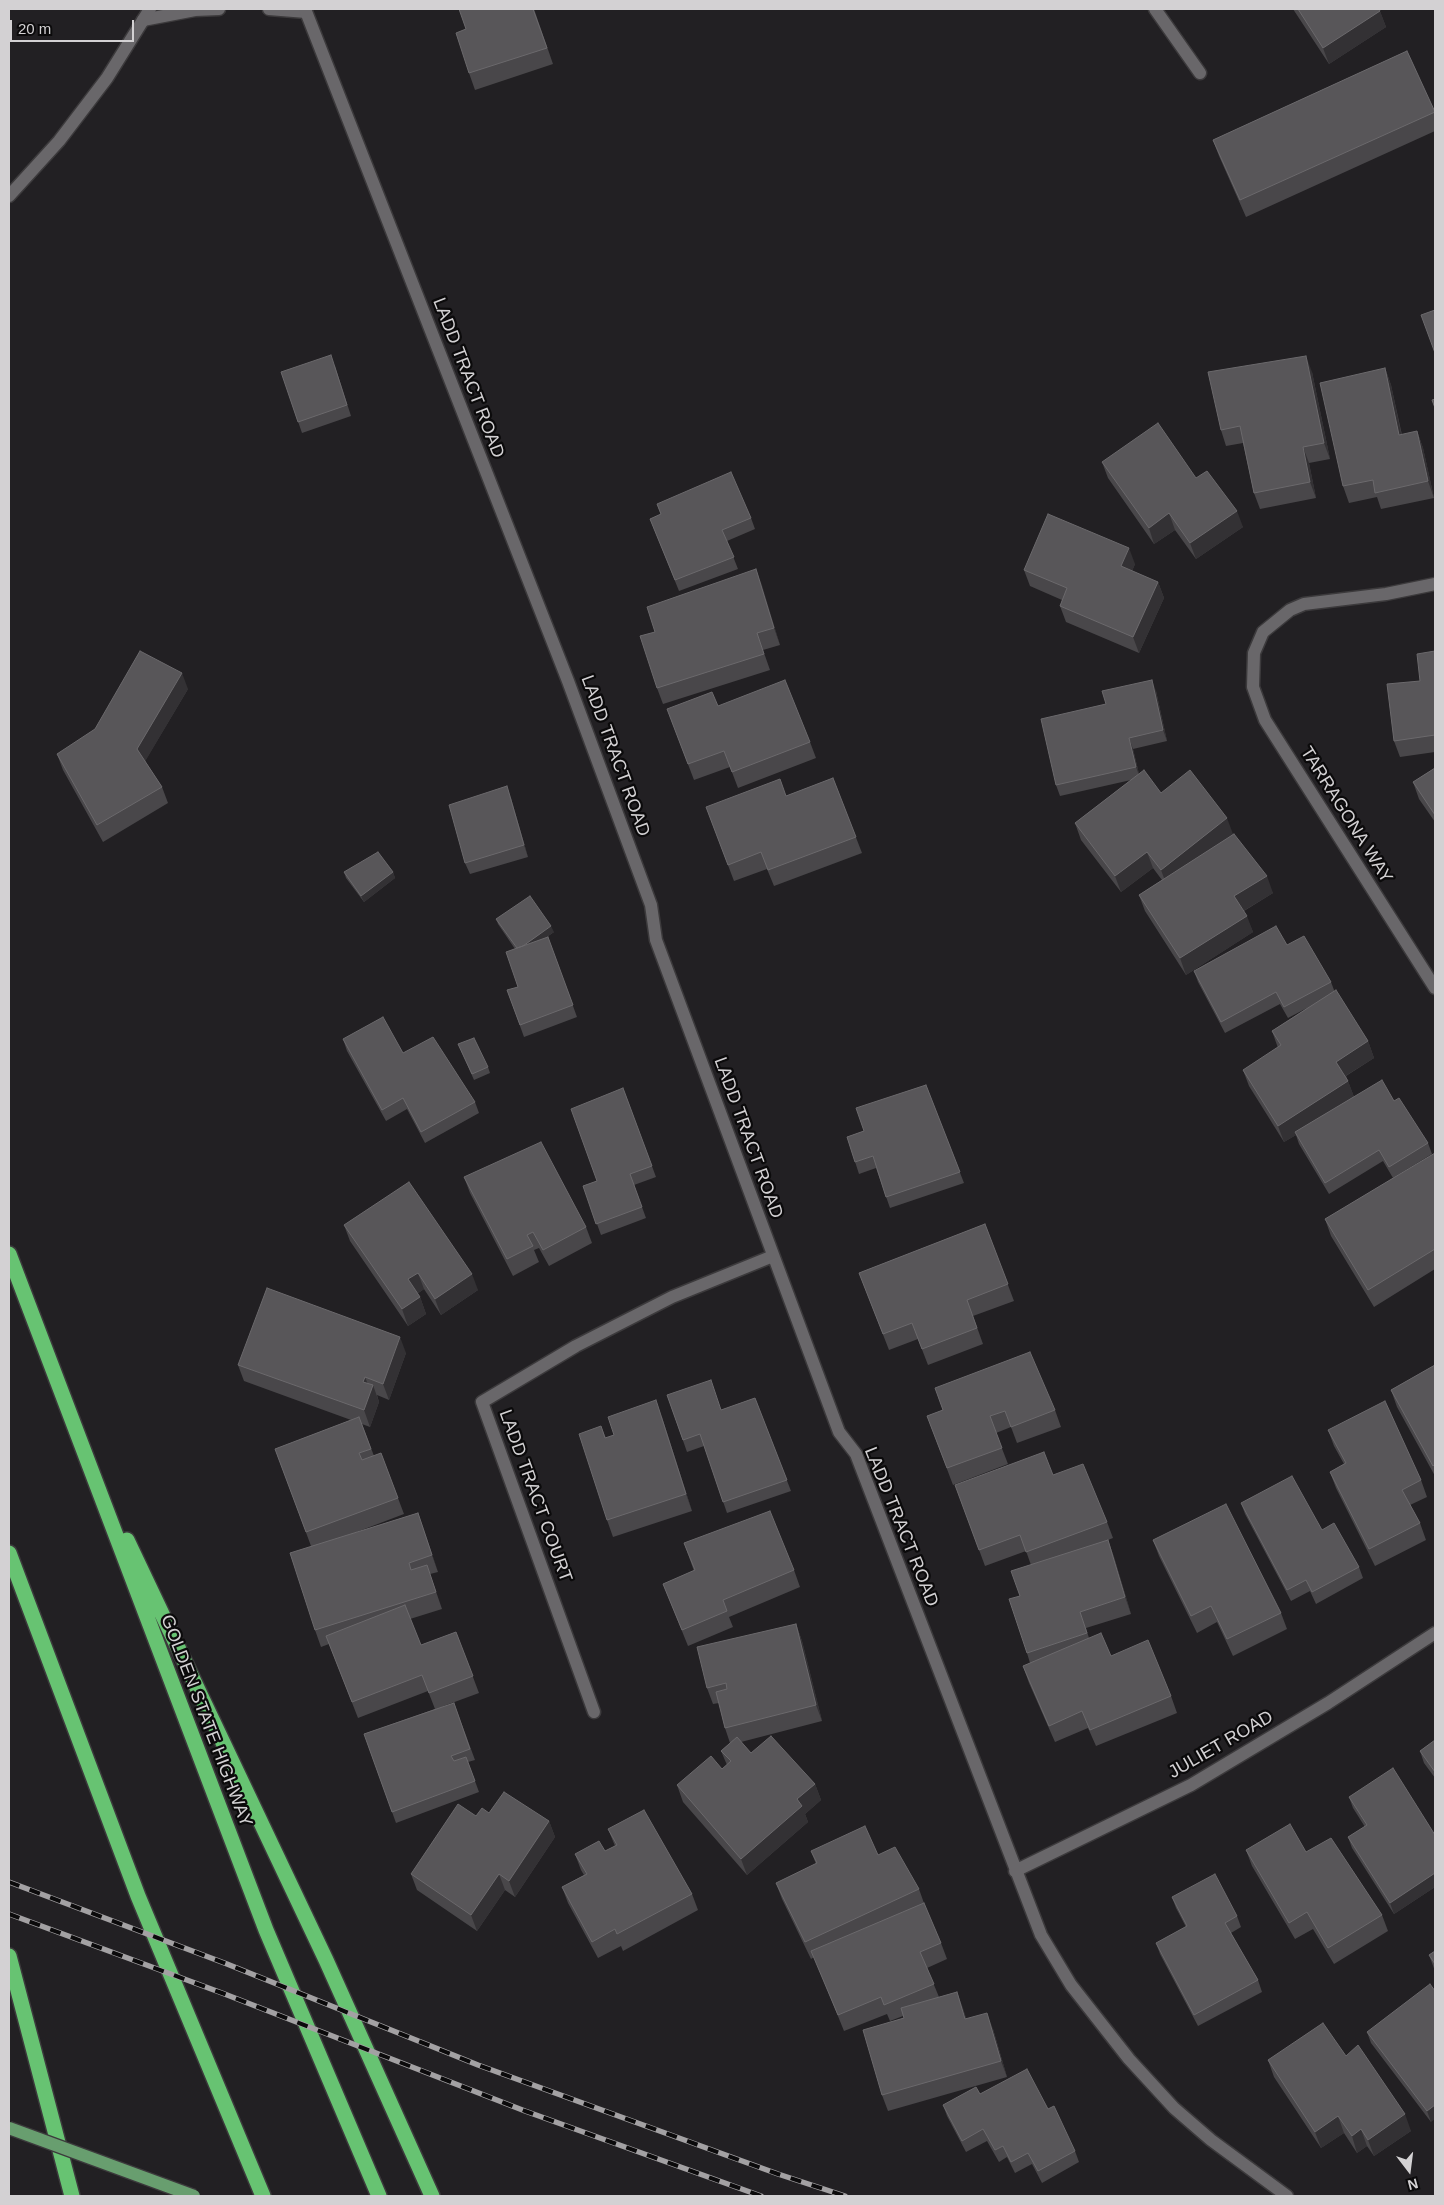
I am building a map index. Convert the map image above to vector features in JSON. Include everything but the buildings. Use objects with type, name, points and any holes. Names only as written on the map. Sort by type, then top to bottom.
[{"type":"highway","name":"GOLDEN STATE HIGHWAY","points":[[9,1254],[266,1930],[379,2196]]},
{"type":"highway","points":[[77,1434],[326,1960],[432,2196]]},
{"type":"highway","points":[[9,1553],[138,1896],[263,2196]]},
{"type":"highway","points":[[9,1956],[72,2196]]},
{"type":"main road","points":[[9,2128],[194,2196]]},
{"type":"street","points":[[9,196],[59,141],[107,78],[147,14],[219,9]]},
{"type":"street","points":[[269,9],[306,10]]},
{"type":"street","points":[[1156,9],[1200,73]]},
{"type":"street","name":"LADD TRACT ROAD","points":[[306,10],[568,681],[651,905],[656,940],[839,1432],[856,1454],[1041,1935],[1071,1986],[1129,2059],[1174,2108],[1211,2140],[1287,2196]]},
{"type":"street","name":"TARRAGONA WAY","points":[[1435,584],[1386,594],[1304,604],[1290,610],[1263,632],[1254,653],[1253,687],[1265,720],[1435,988]]},
{"type":"street","name":"LADD TRACT COURT","points":[[594,1712],[482,1402],[576,1346],[672,1298],[773,1256]]},
{"type":"street","name":"JULIET ROAD","points":[[1015,1871],[1191,1784],[1328,1703],[1435,1633]]},
{"type":"railway","points":[[9,1882],[227,1964],[478,2065],[778,2174],[845,2196]]},
{"type":"railway","points":[[9,1914],[222,1993],[525,2111],[761,2196]]}]
